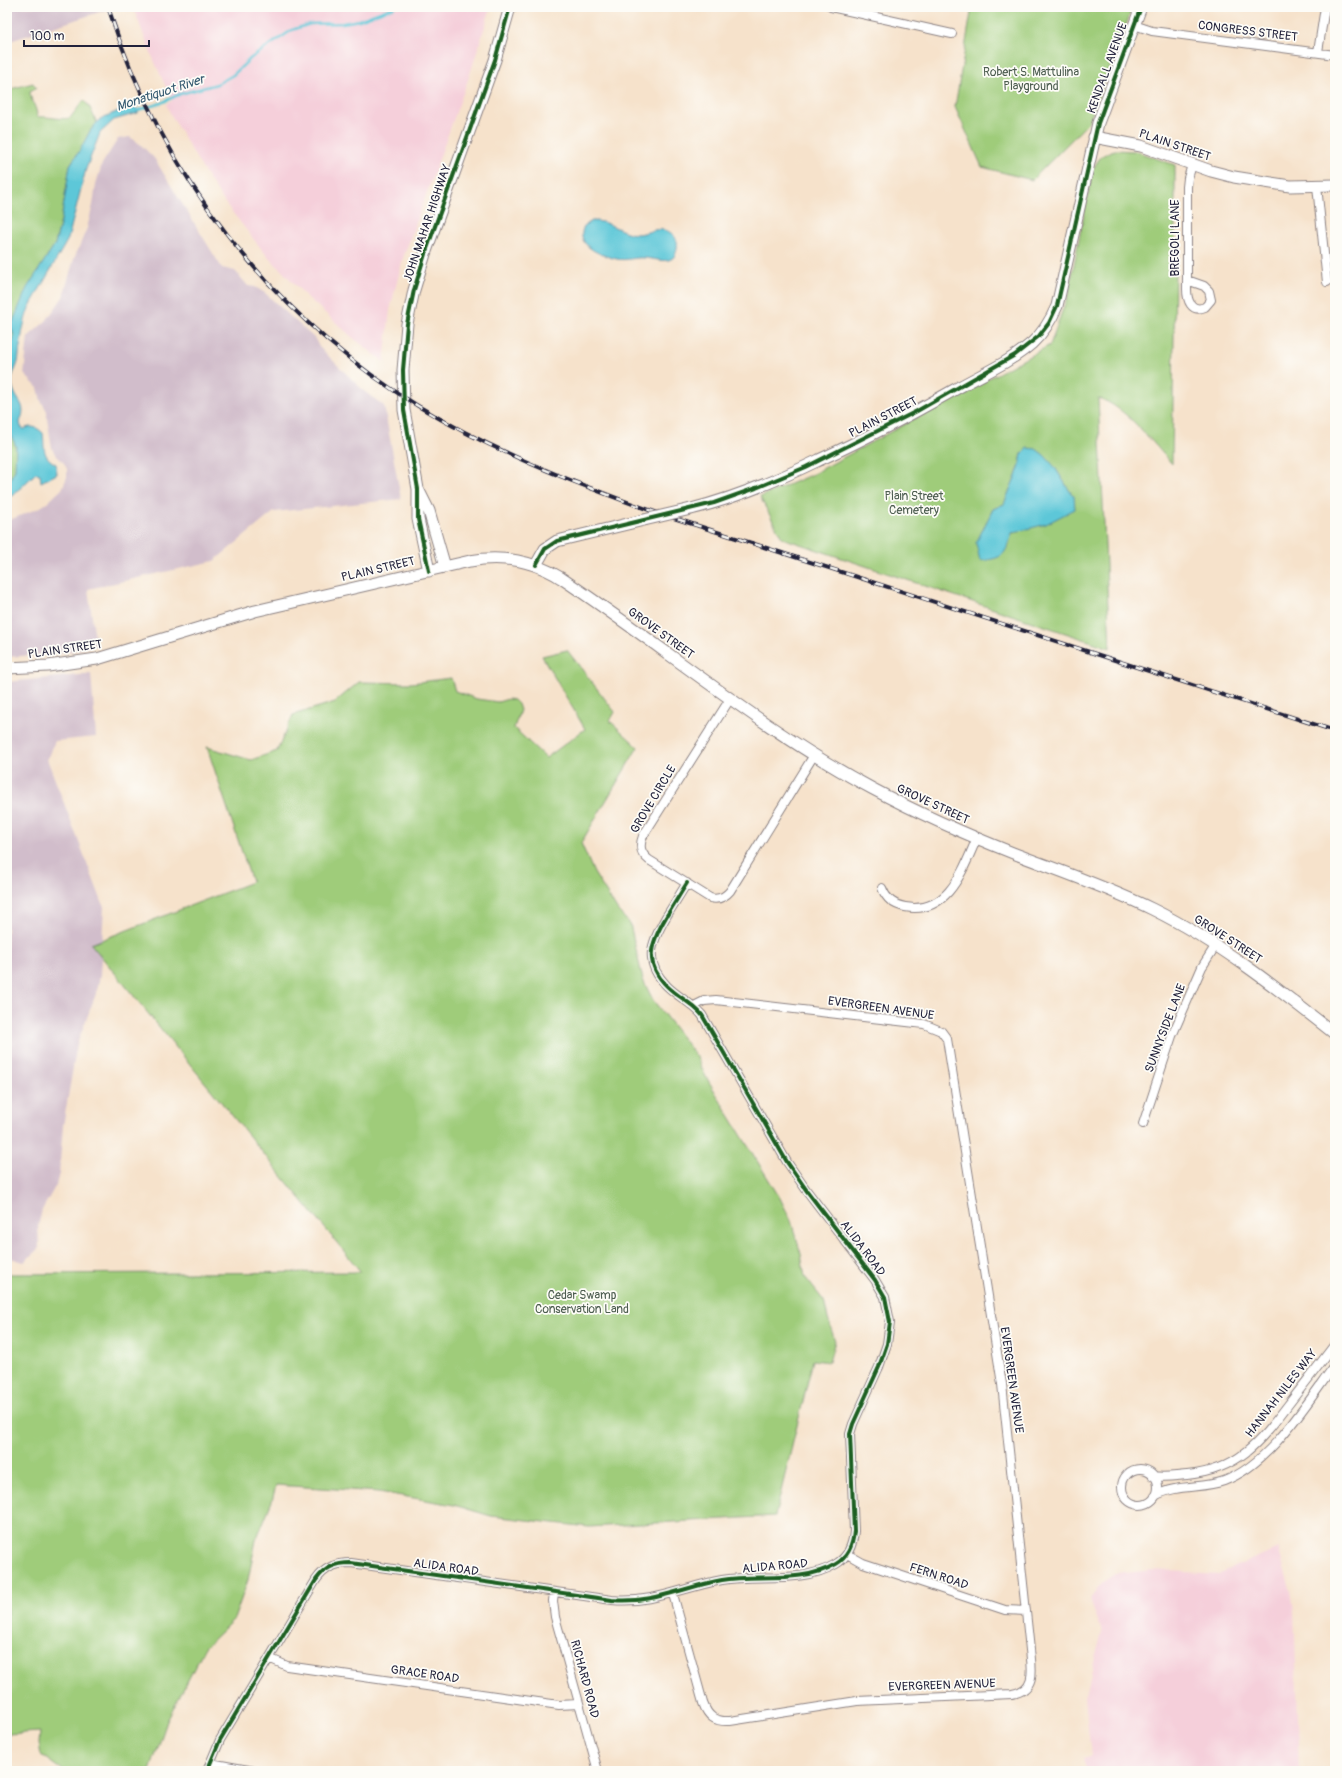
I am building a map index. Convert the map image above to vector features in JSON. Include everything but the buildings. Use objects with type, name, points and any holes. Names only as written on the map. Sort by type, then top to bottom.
[{"type":"street","name":"JOHN MAHAR HIGHWAY","points":[[429,571],[418,519],[418,490],[404,410],[404,364],[406,336],[411,303],[423,260],[495,60],[510,7]]},
{"type":"street","points":[[831,7],[952,34]]},
{"type":"street","name":"KENDALL AVENUE","points":[[1094,137],[1107,96],[1141,7]]},
{"type":"street","points":[[1318,52],[1325,7]]},
{"type":"street","name":"CONGRESS STREET","points":[[1134,25],[1152,31],[1335,55]]},
{"type":"street","name":"PLAIN STREET","points":[[7,668],[48,666],[97,659],[255,611],[478,560],[493,558],[515,560],[536,565],[545,549],[557,540],[692,509],[745,493],[828,456],[917,411],[1006,360],[1031,344],[1049,323],[1060,298],[1094,137],[1141,146],[1218,173],[1266,183],[1290,186],[1335,186]]},
{"type":"street","name":"BREGOLI LANE","points":[[1187,280],[1206,288],[1210,294],[1210,300],[1207,306],[1201,309],[1195,308],[1188,301],[1187,280],[1187,182],[1192,165]]},
{"type":"street","points":[[1317,186],[1327,282]]},
{"type":"street","name":"JOHN MAHAR HIGHWAY","points":[[418,490],[429,511],[445,567]]},
{"type":"street","name":"GROVE STREET","points":[[536,565],[567,582],[730,699],[814,755],[889,798],[977,838],[1126,896],[1169,918],[1216,945],[1257,973],[1335,1034]]},
{"type":"street","name":"GROVE CIRCLE","points":[[730,699],[642,840],[642,852],[646,857],[714,899],[721,898],[728,894],[814,755]]},
{"type":"street","points":[[882,888],[889,900],[903,907],[920,907],[937,901],[947,894],[956,883],[977,838]]},
{"type":"street","points":[[687,883],[654,939],[652,959],[656,972],[665,985],[694,1006]]},
{"type":"street","name":"SUNNYSIDE LANE","points":[[1143,1124],[1172,1036],[1202,966],[1216,945]]},
{"type":"street","name":"EVERGREEN AVENUE","points":[[674,1594],[703,1703],[710,1716],[721,1721],[730,1721],[863,1701],[1012,1694],[1021,1692],[1029,1684],[1031,1676],[1026,1611],[1002,1384],[949,1045],[945,1035],[937,1028],[924,1024],[724,1001],[704,1001],[694,1006]]},
{"type":"street","name":"ALIDA ROAD","points":[[209,1767],[220,1740],[316,1580],[326,1569],[338,1564],[351,1563],[622,1601],[644,1600],[674,1594],[724,1580],[790,1576],[817,1572],[837,1563],[847,1554],[853,1541],[854,1531],[850,1434],[853,1424],[880,1367],[887,1344],[890,1322],[886,1303],[875,1280],[807,1191],[787,1162],[705,1020],[694,1006]]},
{"type":"street","name":"HANNAH NILES WAY","points":[[1335,1344],[1258,1443],[1232,1462],[1217,1469],[1168,1477],[1153,1476],[1142,1470],[1133,1471],[1127,1474],[1123,1480],[1122,1489],[1128,1500],[1136,1504],[1148,1503],[1155,1496],[1169,1490],[1215,1483],[1244,1470],[1261,1458],[1272,1447],[1335,1365]]},
{"type":"street","points":[[1304,1384],[1315,1392]]},
{"type":"street","points":[[1153,1476],[1157,1484],[1155,1496]]},
{"type":"street","name":"FERN ROAD","points":[[847,1554],[863,1563],[1005,1610],[1026,1611]]},
{"type":"street","name":"RICHARD ROAD","points":[[554,1592],[555,1617],[598,1771]]},
{"type":"street","name":"GRACE ROAD","points":[[269,1658],[287,1666],[559,1705],[579,1704]]},
{"type":"street","points":[[209,1767],[254,1771]]},
{"type":"shaded area","points":[[7,7],[115,7],[7,42]]},
{"type":"shaded area","points":[[133,7],[491,7],[470,74],[403,258],[390,310],[384,362],[352,337],[306,296],[263,251],[225,203],[202,168],[171,115],[166,104],[172,101],[149,49]]},
{"type":"shaded area","points":[[130,137],[140,144],[154,158],[222,268],[235,271],[248,286],[255,287],[265,293],[315,339],[319,347],[365,392],[384,406],[401,499],[274,512],[214,561],[88,589],[96,646],[62,653],[7,657],[7,521],[39,508],[47,503],[62,489],[67,477],[67,469],[64,463],[55,454],[52,448],[47,411],[41,401],[38,388],[24,374],[28,337],[46,321],[63,297],[74,259],[87,228],[93,205],[96,184],[102,164],[118,139]]},
{"type":"shaded area","points":[[91,674],[96,737],[55,741],[47,759],[104,907],[100,975],[97,991],[77,1044],[63,1126],[59,1174],[56,1185],[42,1210],[38,1226],[39,1248],[24,1262],[7,1257],[7,682]]},
{"type":"shaded area","points":[[1278,1548],[1291,1591],[1294,1611],[1300,1771],[1087,1771],[1083,1758],[1091,1756],[1085,1697],[1102,1632],[1090,1599],[1104,1581],[1115,1574],[1153,1570],[1219,1574]]},
{"type":"green space","name":"Robert S. Mattulina Playground","points":[[972,7],[1133,7],[1089,122],[1032,180],[982,167],[955,107]]},
{"type":"green space","points":[[33,83],[36,88],[30,91],[30,95],[37,117],[61,119],[70,118],[84,100],[90,108],[97,123],[90,131],[70,165],[61,221],[55,244],[42,265],[11,326],[14,340],[7,350],[7,90]]},
{"type":"green space","name":"Plain Street Cemetery","points":[[1110,151],[1135,151],[1175,165],[1175,274],[1172,464],[1128,417],[1108,402],[1098,398],[1110,648],[782,538],[760,497],[813,474],[1050,345],[1068,295],[1092,173],[1100,158]],"holes":[[[1022,454],[1054,466],[1074,496],[1019,532],[1011,533],[1008,548],[986,525],[993,509],[1004,505],[1019,468]]]},
{"type":"green space","points":[[7,415],[15,442],[17,457],[15,470],[7,484]]},
{"type":"green space","name":"Cedar Swamp Conservation Land","points":[[567,650],[615,712],[610,721],[638,747],[581,843],[594,873],[618,911],[630,924],[643,980],[653,1000],[697,1057],[705,1075],[780,1198],[791,1221],[801,1254],[805,1277],[824,1301],[835,1341],[829,1362],[813,1360],[775,1516],[589,1527],[491,1516],[454,1505],[379,1492],[276,1485],[272,1501],[256,1540],[248,1580],[234,1619],[205,1647],[167,1721],[150,1771],[63,1771],[41,1755],[39,1744],[40,1732],[7,1734],[7,1274],[361,1272],[91,944],[252,882],[207,747],[251,760],[277,751],[293,715],[335,702],[359,682],[411,683],[451,678],[455,691],[477,699],[498,702],[508,699],[514,700],[518,704],[520,710],[514,728],[546,758],[585,729],[542,656]]},
{"type":"water","points":[[135,107],[138,110],[138,113],[114,120],[100,133],[86,169],[68,239],[29,308],[23,328],[18,362],[12,377],[13,389],[23,410],[20,422],[21,427],[24,429],[34,427],[43,433],[46,454],[51,461],[56,464],[57,474],[41,482],[40,474],[36,473],[13,495],[7,498],[7,484],[15,470],[16,446],[12,438],[7,415],[9,408],[7,406],[7,350],[13,342],[14,337],[11,326],[27,288],[55,244],[61,221],[70,165],[90,131],[100,119],[123,109]]},
{"type":"water","points":[[592,221],[604,222],[636,234],[654,230],[668,231],[676,239],[676,253],[672,258],[665,261],[647,258],[611,258],[597,253],[586,244],[582,233],[584,226]]},
{"type":"water","points":[[1027,448],[1036,449],[1054,466],[1074,496],[1075,509],[1046,524],[1012,533],[1005,551],[999,557],[980,561],[976,543],[993,509],[1004,504],[1019,468],[1022,454]]},
{"type":"waterway","name":"Monatiquot River","points":[[135,111],[161,103],[180,94],[217,84],[233,75],[251,58],[292,30],[310,24],[343,23],[359,20],[394,7]]},
{"type":"railway","points":[[108,7],[130,68],[158,127],[190,182],[227,235],[269,284],[315,329],[364,370],[418,406],[503,451],[562,477],[652,511],[1335,731]]},
{"type":"cycle path","points":[[429,571],[418,519],[418,489],[404,410],[403,370],[407,324],[414,290],[425,254],[495,60],[510,7]]},
{"type":"cycle path","points":[[536,565],[545,549],[557,541],[714,503],[756,488],[806,467],[917,411],[1015,355],[1039,336],[1049,323],[1057,306],[1098,123],[1141,7]]},
{"type":"cycle path","points":[[207,1771],[220,1740],[316,1580],[323,1572],[336,1565],[351,1563],[627,1601],[655,1597],[722,1580],[809,1574],[836,1564],[847,1554],[854,1531],[850,1434],[853,1424],[879,1367],[887,1344],[890,1322],[885,1297],[875,1280],[807,1191],[787,1162],[702,1015],[667,986],[659,977],[655,969],[652,960],[652,952],[656,935],[687,883]]}]
